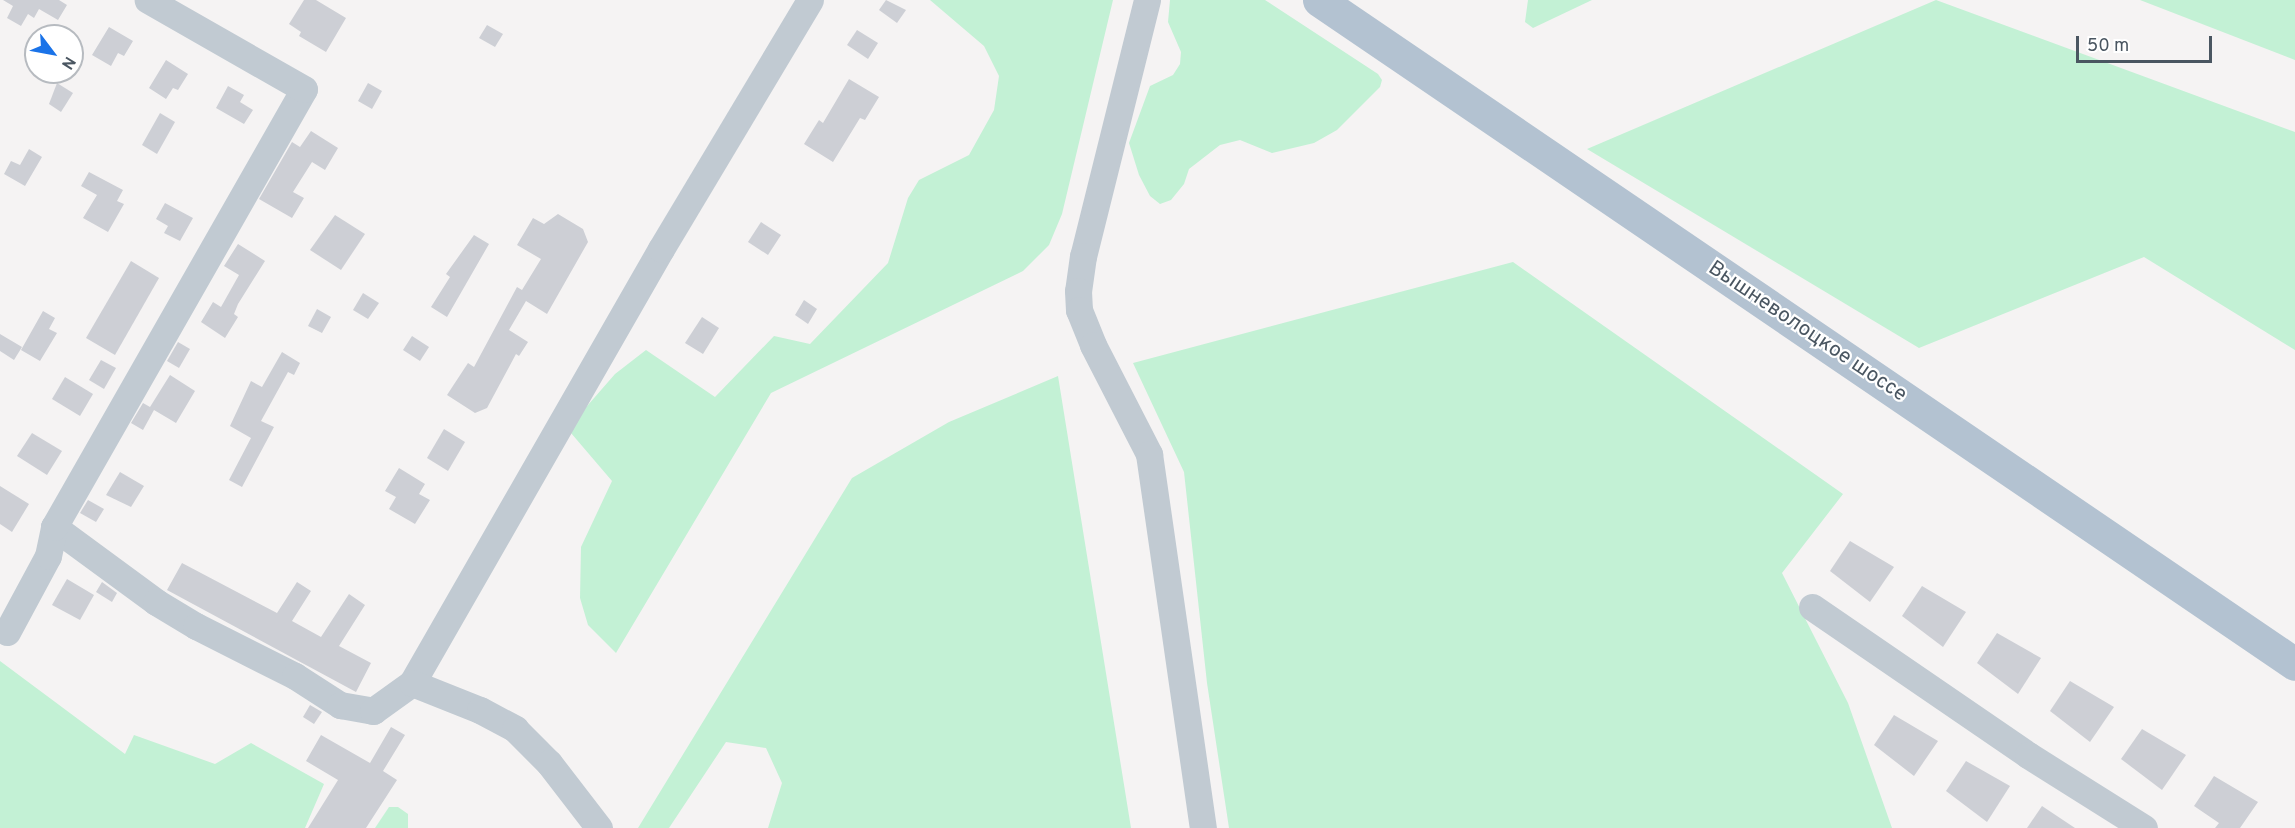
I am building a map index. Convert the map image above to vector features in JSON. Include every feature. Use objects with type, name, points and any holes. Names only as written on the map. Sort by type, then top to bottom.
[{"type":"main road","name":"Вышневолоцкое шоссе","points":[[1319,0],[2295,664]]},
{"type":"street","points":[[7,632],[48,556],[54,527],[304,89],[148,0]]},
{"type":"street","points":[[54,527],[156,602],[295,676],[340,705],[373,711],[412,682],[655,259],[810,0]]},
{"type":"street","points":[[1148,0],[1083,256],[1079,310],[1149,454],[1203,828]]},
{"type":"street","points":[[1812,608],[2028,755],[2144,828]]},
{"type":"street","points":[[412,682],[480,710],[515,729],[549,764],[599,828]]},
{"type":"green space","points":[[930,0],[1113,0],[1062,214],[1049,245],[1023,271],[771,393],[616,653],[588,625],[580,598],[581,547],[612,481],[571,433],[581,413],[615,374],[646,350],[715,397],[774,336],[810,344],[888,263],[908,198],[919,180],[969,155],[994,110],[999,76],[984,46]]},
{"type":"green space","points":[[1170,0],[1265,0],[1378,74],[1382,80],[1380,87],[1337,130],[1314,143],[1272,153],[1240,140],[1220,145],[1189,169],[1184,184],[1171,200],[1160,204],[1150,196],[1139,175],[1129,143],[1150,86],[1173,75],[1180,64],[1181,52],[1168,22]]},
{"type":"green space","points":[[1528,0],[1592,0],[1533,28],[1525,22]]},
{"type":"green space","points":[[1936,0],[2295,132],[2295,350],[2144,257],[1919,348],[1587,149]]},
{"type":"green space","points":[[2140,0],[2295,0],[2295,60]]},
{"type":"green space","points":[[1513,262],[1843,494],[1782,573],[1848,703],[1892,828],[1229,828],[1207,683],[1184,472],[1133,363]]},
{"type":"green space","points":[[1058,376],[1131,828],[768,828],[782,783],[766,748],[726,742],[669,828],[638,828],[852,478],[949,422]]},
{"type":"green space","points":[[0,661],[125,754],[134,735],[215,764],[251,743],[324,784],[305,828],[0,828]]},
{"type":"green space","points":[[389,807],[398,807],[408,814],[408,828],[375,828]]},
{"type":"building","points":[[3,0],[59,0],[67,5],[58,20],[39,9],[34,18],[28,14],[21,26],[7,18],[13,6]]},
{"type":"building","points":[[304,0],[316,0],[346,18],[326,52],[299,36],[301,32],[289,24]]},
{"type":"building","points":[[886,0],[906,10],[897,23],[879,10]]},
{"type":"building","points":[[487,25],[503,34],[495,47],[479,38]]},
{"type":"building","points":[[109,27],[133,41],[124,56],[118,53],[111,66],[92,55]]},
{"type":"building","points":[[857,30],[878,43],[868,59],[847,45]]},
{"type":"building","points":[[166,60],[188,74],[178,90],[173,88],[166,99],[149,88]]},
{"type":"building","points":[[849,79],[879,97],[865,120],[860,118],[833,162],[804,144],[819,120],[823,123]]},
{"type":"building","points":[[368,83],[382,91],[372,109],[358,101]]},
{"type":"building","points":[[57,84],[73,93],[61,112],[49,104]]},
{"type":"building","points":[[228,86],[244,95],[240,102],[253,110],[244,124],[216,108]]},
{"type":"building","points":[[160,113],[175,122],[157,154],[142,145]]},
{"type":"building","points":[[311,131],[338,148],[325,170],[312,162],[293,192],[304,198],[292,218],[259,199],[292,142],[300,147]]},
{"type":"building","points":[[29,149],[42,157],[25,186],[4,174],[11,161],[20,165]]},
{"type":"building","points":[[89,172],[123,190],[117,201],[124,204],[108,232],[83,218],[97,195],[81,186]]},
{"type":"building","points":[[165,203],[193,218],[180,241],[164,233],[168,226],[156,219]]},
{"type":"building","points":[[558,214],[583,229],[588,242],[547,314],[526,301],[509,330],[528,342],[519,356],[516,354],[487,408],[475,413],[447,395],[468,363],[474,367],[517,287],[522,290],[541,259],[517,245],[533,218],[544,224]]},
{"type":"building","points":[[335,215],[365,234],[341,270],[310,250]]},
{"type":"building","points":[[761,222],[781,235],[768,255],[748,242]]},
{"type":"building","points":[[474,235],[489,244],[447,317],[431,307],[450,277],[446,274]]},
{"type":"building","points":[[238,244],[265,261],[238,304],[234,314],[238,317],[225,338],[201,322],[213,302],[221,307],[239,275],[224,266]]},
{"type":"building","points":[[131,261],[159,278],[115,355],[86,338]]},
{"type":"building","points":[[363,293],[379,303],[368,319],[353,310]]},
{"type":"building","points":[[804,300],[817,309],[808,324],[795,315]]},
{"type":"building","points":[[317,309],[331,317],[322,333],[308,326]]},
{"type":"building","points":[[43,311],[55,318],[49,329],[57,333],[40,361],[21,350]]},
{"type":"building","points":[[702,317],[719,328],[703,354],[685,343]]},
{"type":"building","points":[[0,334],[22,347],[14,360],[0,351]]},
{"type":"building","points":[[412,336],[429,347],[420,361],[403,350]]},
{"type":"building","points":[[178,342],[190,349],[179,368],[167,361]]},
{"type":"building","points":[[282,352],[300,363],[294,375],[288,372],[261,421],[274,427],[242,487],[229,480],[251,438],[230,426],[251,381],[262,387]]},
{"type":"building","points":[[101,360],[116,368],[104,389],[89,380]]},
{"type":"building","points":[[170,375],[195,391],[176,423],[154,410],[143,430],[131,423],[143,403],[150,407]]},
{"type":"building","points":[[65,377],[93,394],[80,416],[52,399]]},
{"type":"building","points":[[444,429],[465,442],[448,471],[427,458]]},
{"type":"building","points":[[32,433],[62,451],[47,475],[17,456]]},
{"type":"building","points":[[399,468],[425,484],[419,494],[430,500],[415,524],[389,509],[396,497],[385,491]]},
{"type":"building","points":[[120,472],[144,486],[131,507],[106,495]]},
{"type":"building","points":[[0,486],[29,504],[12,532],[0,524]]},
{"type":"building","points":[[88,500],[104,509],[96,522],[80,513]]},
{"type":"building","points":[[1850,541],[1894,567],[1870,602],[1830,571]]},
{"type":"building","points":[[182,563],[277,613],[297,582],[311,591],[292,621],[321,637],[349,594],[365,605],[339,646],[371,663],[356,692],[167,590]]},
{"type":"building","points":[[67,579],[94,595],[80,620],[52,605]]},
{"type":"building","points":[[102,582],[117,593],[112,602],[96,592]]},
{"type":"building","points":[[1922,586],[1966,612],[1943,647],[1902,616]]},
{"type":"building","points":[[1997,633],[2041,658],[2018,694],[1977,663]]},
{"type":"building","points":[[2070,681],[2114,707],[2090,742],[2050,711]]},
{"type":"building","points":[[310,705],[322,712],[314,724],[303,717]]},
{"type":"building","points":[[1894,715],[1938,741],[1914,776],[1874,745]]},
{"type":"building","points":[[391,727],[405,735],[383,771],[397,780],[366,828],[308,828],[338,780],[306,761],[321,735],[370,763]]},
{"type":"building","points":[[2142,729],[2186,755],[2162,790],[2121,759]]},
{"type":"building","points":[[1966,761],[2010,786],[1987,822],[1946,791]]},
{"type":"building","points":[[2214,776],[2258,802],[2240,828],[2215,828],[2219,823],[2194,806]]},
{"type":"building","points":[[2042,806],[2075,828],[2027,828]]}]
